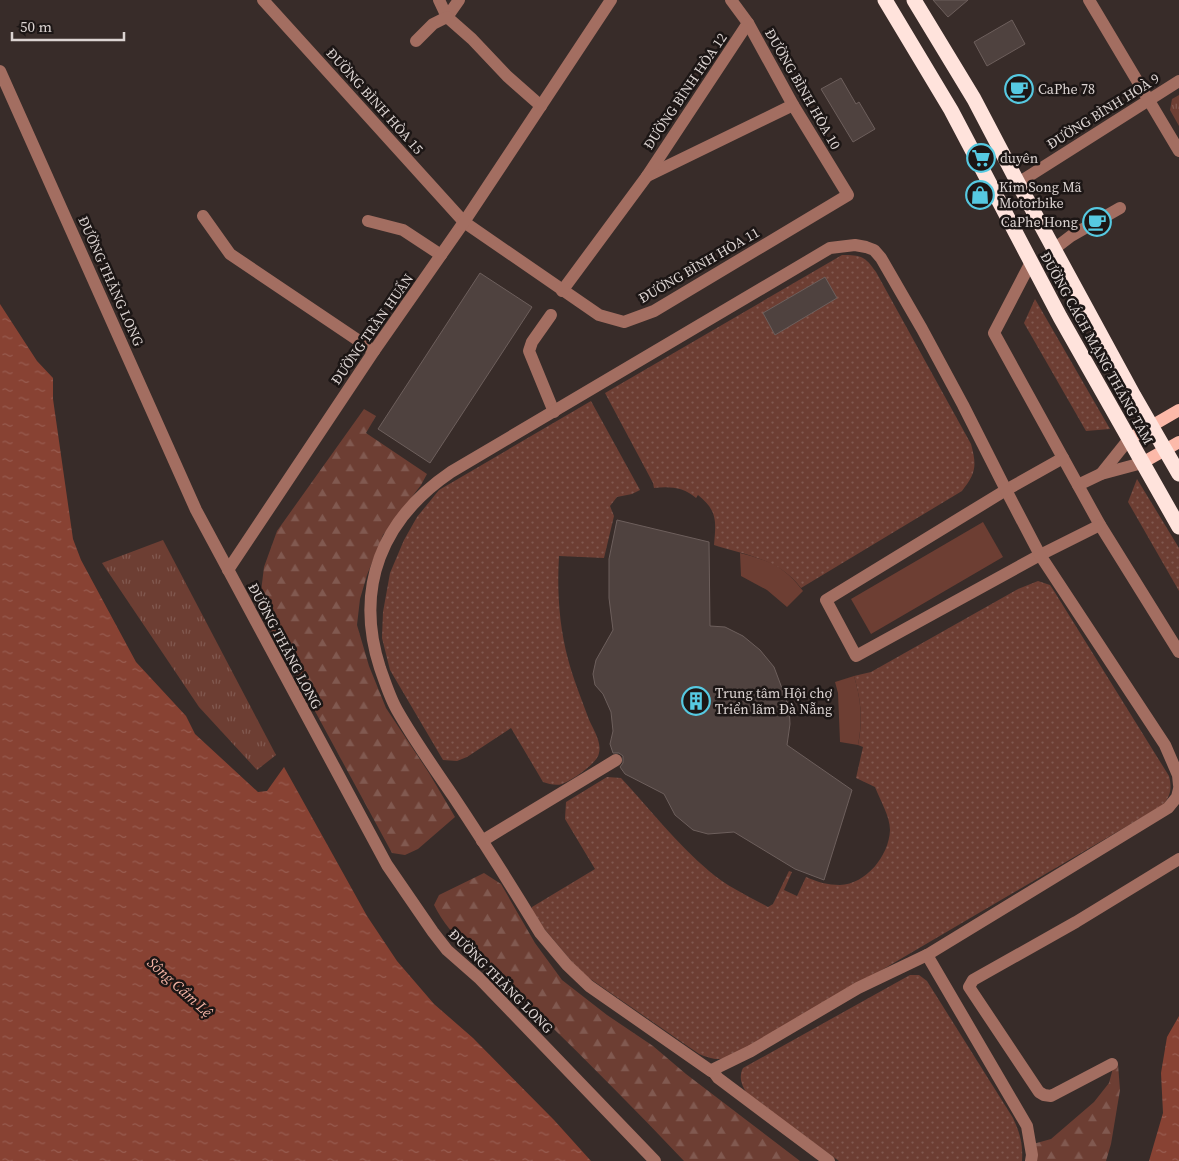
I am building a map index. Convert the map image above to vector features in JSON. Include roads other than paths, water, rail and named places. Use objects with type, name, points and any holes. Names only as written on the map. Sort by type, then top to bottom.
[{"type":"highway","name":"ĐƯỜNG CÁCH MẠNG THÁNG TÁM","points":[[884,0],[951,110],[1031,262],[1179,528]]},
{"type":"highway","name":"ĐƯỜNG CÁCH MẠNG THÁNG TÁM","points":[[914,0],[974,100],[1018,184],[1179,474]]},
{"type":"main road","points":[[1129,439],[1179,410]]},
{"type":"main road","points":[[1142,463],[1179,442]]},
{"type":"street","name":"ĐƯỜNG BÌNH HÒA 15","points":[[263,0],[464,222]]},
{"type":"street","points":[[440,0],[447,17],[472,39],[507,76],[542,106]]},
{"type":"street","points":[[416,41],[432,24],[447,17],[459,0]]},
{"type":"street","name":"ĐƯỜNG TRẦN HUẤN","points":[[228,570],[374,351],[442,255],[611,0]]},
{"type":"street","name":"ĐƯỜNG BÌNH HÒA 10","points":[[731,0],[748,22],[793,105],[848,195]]},
{"type":"street","points":[[1089,0],[1179,151]]},
{"type":"street","name":"ĐƯỜNG BÌNH HÒA 12","points":[[562,290],[647,176],[748,22]]},
{"type":"street","name":"ĐƯỜNG THĂNG LONG","points":[[0,71],[196,510],[387,865],[432,932],[448,950],[480,979],[655,1161]]},
{"type":"street","name":"ĐƯỜNG BÌNH HOÀ 9","points":[[1018,184],[1179,81]]},
{"type":"street","name":"ĐƯỜNG BÌNH HÒA 12","points":[[647,176],[793,105]]},
{"type":"street","name":"ĐƯỜNG BÌNH HÒA 11","points":[[464,222],[599,315],[624,322],[654,311],[848,195]]},
{"type":"street","points":[[1054,249],[1071,236],[1120,208]]},
{"type":"street","points":[[203,216],[230,254],[374,351]]},
{"type":"street","points":[[368,220],[403,230],[442,255]]},
{"type":"street","points":[[712,1070],[773,1038],[858,988],[927,955],[1168,808],[1177,797],[1179,787],[1175,767],[1165,745],[1040,555],[963,404],[890,271],[874,250],[855,245],[830,248],[451,472],[421,496],[406,511],[394,529],[372,581],[370,607],[371,630],[377,659],[396,709],[540,933],[589,986],[712,1070],[718,1078],[829,1161]]},
{"type":"street","points":[[1031,262],[994,333],[1100,525],[1179,652]]},
{"type":"street","points":[[551,315],[532,342],[529,351],[554,412]]},
{"type":"street","points":[[1101,474],[1129,439]]},
{"type":"street","points":[[1063,458],[1006,490],[826,600],[856,656],[1040,555],[1100,525]]},
{"type":"street","points":[[1078,485],[1101,474],[1142,463]]},
{"type":"street","points":[[482,841],[616,760]]},
{"type":"street","points":[[1112,1064],[1051,1096],[1044,1095],[1040,1092],[969,987],[970,983],[1076,922],[1179,859]]},
{"type":"street","points":[[927,955],[1027,1126],[1032,1155],[1031,1161]]},
{"type":"water","name":"Sông Cẩm Lệ","points":[[0,304],[37,361],[53,378],[53,399],[73,539],[81,560],[136,662],[186,716],[195,734],[258,792],[267,791],[284,767],[367,916],[397,961],[434,1004],[473,1038],[554,1120],[591,1161],[0,1161]]},
{"type":"water","points":[[1179,1016],[1179,1161],[1149,1161],[1163,1113],[1161,1073],[1167,1037]]},
{"type":"place","name":"CaPhe 78","points":[[1019,89]]},
{"type":"place","name":"duyên","points":[[981,158]]},
{"type":"place","name":"Kim Song Mã Motorbike","points":[[980,195]]},
{"type":"place","name":"CaPhe Hong","points":[[1097,222]]},
{"type":"place","name":"Trung tâm Hội chợ Triển lãm Đà Nẵng","points":[[696,701]]}]
